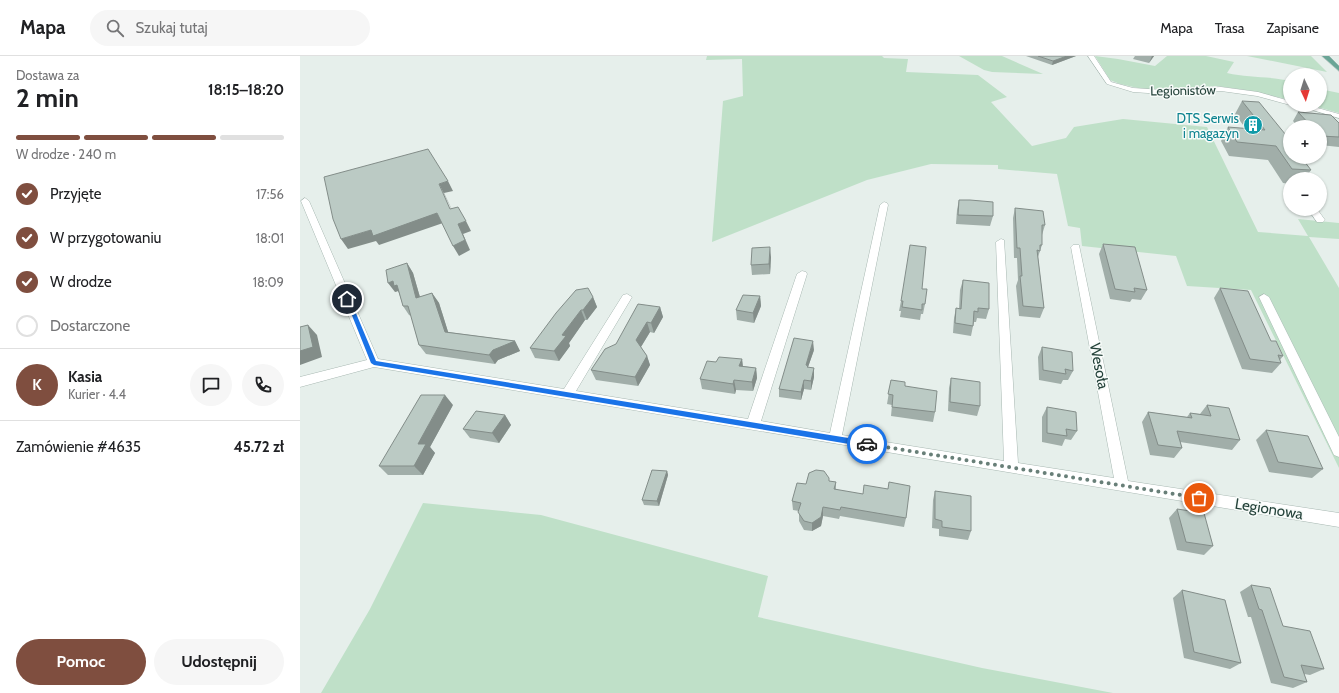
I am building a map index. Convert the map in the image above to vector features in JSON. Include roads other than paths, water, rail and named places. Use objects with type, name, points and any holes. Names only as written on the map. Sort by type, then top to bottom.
[{"type":"main road","points":[[1325,56],[1339,69]]},
{"type":"street","name":"Legionistów","points":[[1091,56],[1104,78],[1110,83],[1133,90],[1163,92],[1210,89],[1240,92],[1283,101]]},
{"type":"street","points":[[1240,92],[1248,101]]},
{"type":"street","points":[[1324,112],[1339,116]]},
{"type":"street","points":[[305,200],[374,363]]},
{"type":"street","points":[[836,439],[884,205]]},
{"type":"street","points":[[1317,216],[1320,220]]},
{"type":"street","points":[[1001,242],[1011,468]]},
{"type":"street","name":"Wesoła","points":[[1076,247],[1122,486]]},
{"type":"street","points":[[753,426],[802,274]]},
{"type":"street","points":[[567,395],[627,297]]},
{"type":"street","points":[[1264,297],[1339,450]]},
{"type":"street","name":"Legionowa","points":[[300,382],[374,363],[1011,468],[1339,520]]},
{"type":"place","name":"DTS Serwis i magazyn","points":[[1253,125]]}]
